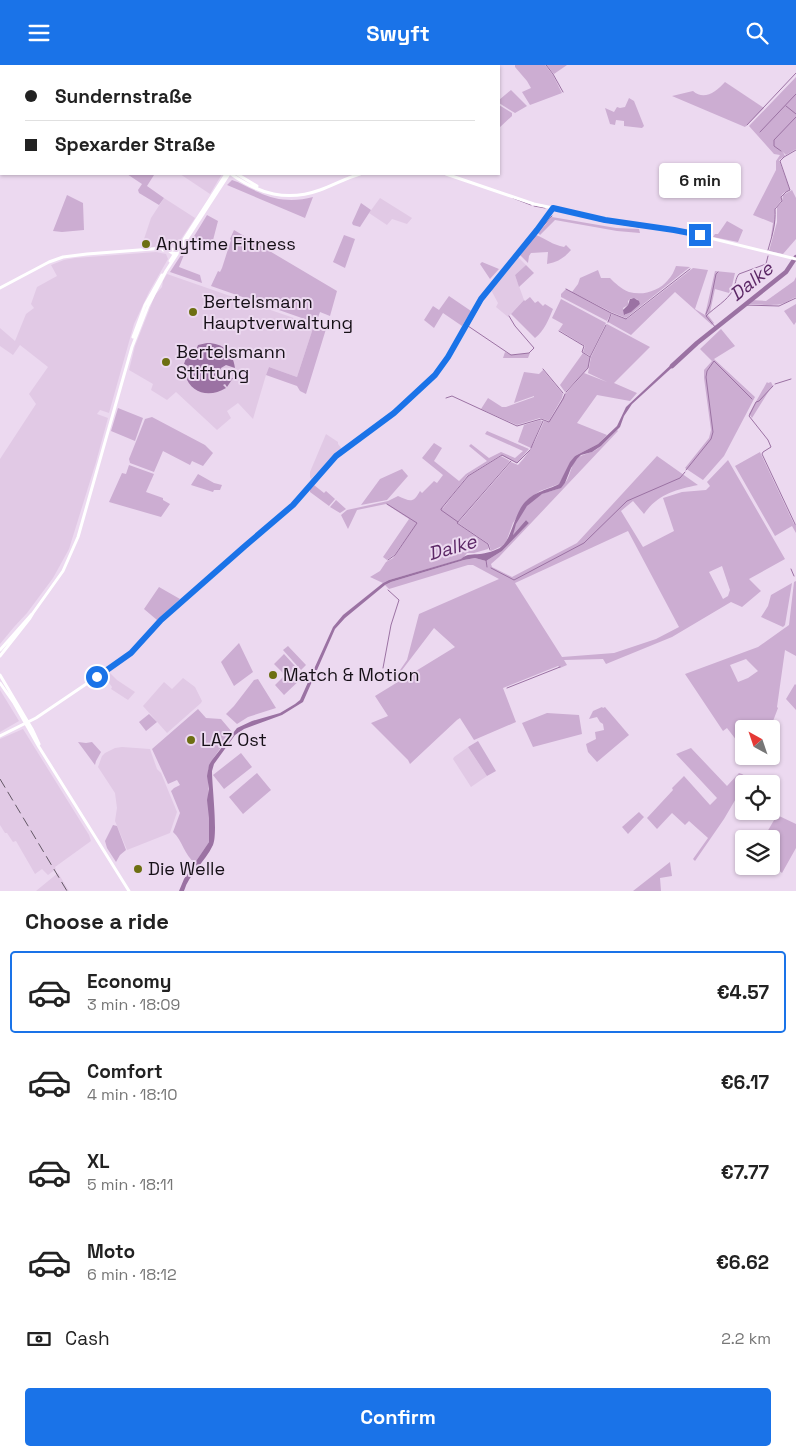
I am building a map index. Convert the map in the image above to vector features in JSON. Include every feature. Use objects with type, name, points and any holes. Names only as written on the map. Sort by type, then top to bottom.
[{"type":"main road","points":[[177,253],[228,175]]},
{"type":"main road","points":[[0,650],[32,613],[63,571],[78,537],[132,347],[144,313],[177,253],[228,175]]},
{"type":"main road","points":[[222,185],[229,178],[237,176],[267,190],[293,195],[313,193],[358,175]]},
{"type":"main road","points":[[449,175],[553,208],[605,220],[677,230],[794,258]]},
{"type":"main road","points":[[0,736],[27,724],[131,653],[161,620],[293,505],[336,456],[394,413],[435,375],[448,357],[481,299],[553,208]]},
{"type":"main road","points":[[0,288],[49,262],[63,257],[92,253],[170,248],[177,253]]},
{"type":"main road","points":[[0,656],[24,627],[32,613]]},
{"type":"main road","points":[[0,675],[43,753],[128,891]]},
{"type":"main road","points":[[0,683],[27,724]]},
{"type":"shaded area","points":[[515,65],[545,65],[553,75],[562,93],[530,105],[522,92],[531,88]]},
{"type":"shaded area","points":[[546,65],[567,65],[554,74]]},
{"type":"shaded area","points":[[796,77],[796,149],[786,155],[783,152],[785,156],[779,160],[790,190],[783,194],[781,201],[775,208],[772,237],[773,223],[753,215],[776,170],[776,161],[780,155],[774,154],[749,126]]},
{"type":"shaded area","points":[[725,82],[764,108],[745,127],[672,96],[693,91],[701,95],[710,94]]},
{"type":"shaded area","points":[[511,90],[527,106],[515,113],[500,104],[500,99]]},
{"type":"shaded area","points":[[629,98],[634,101],[644,126],[642,128],[624,126],[624,121],[616,120],[615,125],[610,124],[605,108],[614,112],[617,107],[625,107]]},
{"type":"shaded area","points":[[500,106],[512,113],[512,116],[500,127]]},
{"type":"shaded area","points":[[128,175],[154,175],[147,186],[164,198],[159,205],[139,193],[138,190],[142,184]]},
{"type":"shaded area","points":[[182,175],[221,175],[210,194]]},
{"type":"shaded area","points":[[232,180],[265,195],[279,199],[299,200],[313,197],[305,218],[227,185]]},
{"type":"shaded area","points":[[792,190],[796,198],[796,239],[783,254],[769,251],[777,222],[777,207],[782,202],[783,195]]},
{"type":"shaded area","points":[[67,195],[83,203],[84,230],[53,231]]},
{"type":"shaded area","points":[[164,198],[195,218],[177,245],[141,248],[151,218]]},
{"type":"shaded area","points":[[380,198],[412,218],[407,224],[392,219],[387,225],[369,213]]},
{"type":"shaded area","points":[[361,203],[371,210],[360,227],[352,223]]},
{"type":"shaded area","points":[[207,215],[218,221],[212,244],[193,238]]},
{"type":"shaded area","points":[[552,217],[616,228],[639,229],[640,233],[617,231],[555,220],[540,235],[538,233]]},
{"type":"shaded area","points":[[727,221],[743,230],[738,242],[713,237],[715,234],[718,234]]},
{"type":"shaded area","points":[[234,230],[337,291],[330,316],[320,312],[316,323],[211,286],[218,271],[220,272],[222,268]]},
{"type":"shaded area","points":[[344,235],[355,239],[345,268],[333,262]]},
{"type":"shaded area","points":[[536,235],[560,246],[564,247],[566,245],[571,250],[560,259],[547,264],[548,252],[531,253],[528,263],[520,255]]},
{"type":"shaded area","points":[[185,249],[179,267],[200,275],[202,283],[170,272]]},
{"type":"shaded area","points":[[156,252],[166,254],[168,259],[149,292],[134,324],[109,413],[100,410],[97,414],[108,418],[69,549],[53,578],[27,613],[0,644],[0,459],[36,404],[29,394],[48,367],[20,345],[13,355],[0,346],[0,328],[15,341],[26,314],[34,308],[31,304],[37,287],[57,276],[51,265],[75,258]]},
{"type":"shaded area","points":[[518,257],[526,265],[515,275],[524,300],[508,317],[496,307],[498,303],[491,290]]},
{"type":"shaded area","points":[[482,262],[499,269],[490,279],[480,264]]},
{"type":"shaded area","points":[[526,265],[534,273],[519,287],[515,275]]},
{"type":"shaded area","points":[[676,266],[690,267],[626,318],[572,292],[580,278],[598,270],[601,278],[610,278],[626,291],[645,293],[655,290],[664,284],[671,277]],"holes":[[[631,298],[637,299],[640,304],[625,315],[623,308],[628,305],[628,301]]]},
{"type":"shaded area","points":[[693,268],[708,270],[695,309],[705,315],[715,271],[735,273],[729,293],[715,289],[710,312],[707,314],[714,323],[712,325],[675,292],[631,335],[608,322],[612,314],[627,319]]},
{"type":"shaded area","points":[[167,274],[314,325],[297,377],[269,367],[253,419],[238,403],[227,411],[231,418],[217,430],[176,392],[167,400],[151,390],[153,384],[129,370],[135,346],[155,295],[162,287]]},
{"type":"shaded area","points":[[796,277],[796,297],[778,305],[747,304],[751,300],[766,301],[794,281]]},
{"type":"shaded area","points":[[566,289],[611,313],[607,321],[561,297],[561,294]]},
{"type":"shaded area","points":[[449,296],[471,311],[462,326],[443,313],[434,328],[424,320],[433,306],[439,310]]},
{"type":"shaded area","points":[[530,297],[535,303],[538,301],[543,306],[545,304],[553,309],[544,328],[535,338],[511,314],[524,300]]},
{"type":"shaded area","points":[[634,298],[640,304],[624,315],[623,310],[628,305],[630,299]]},
{"type":"shaded area","points":[[561,299],[606,323],[590,356],[583,352],[585,346],[559,330],[563,324],[552,318]]},
{"type":"shaded area","points":[[796,304],[796,322],[794,325],[784,311]]},
{"type":"shaded area","points":[[607,324],[650,347],[614,383],[637,393],[630,401],[597,395],[577,423],[607,435],[598,444],[575,456],[559,484],[540,491],[530,498],[513,523],[506,542],[491,551],[489,544],[458,523],[511,462],[518,465],[523,460],[544,421],[549,422],[565,394],[584,373],[607,382],[588,373],[591,357]]},
{"type":"shaded area","points":[[314,325],[326,329],[306,394],[300,391],[297,386],[266,375],[269,367],[297,377]]},
{"type":"shaded area","points":[[721,329],[735,346],[714,359],[755,397],[724,456],[703,480],[685,468],[709,438],[711,430],[704,370],[712,361],[700,349]]},
{"type":"shaded area","points":[[213,343],[226,349],[232,357],[235,368],[226,365],[221,368],[219,373],[221,377],[225,379],[233,378],[227,387],[225,384],[223,385],[226,388],[214,393],[196,390],[185,375],[188,366],[184,364],[187,355],[193,349],[196,350],[198,345]]},
{"type":"shaded area","points":[[505,352],[512,355],[530,353],[528,358],[503,358]]},
{"type":"shaded area","points":[[583,353],[590,358],[588,368],[565,392],[560,385]]},
{"type":"shaded area","points":[[675,361],[677,363],[632,404],[624,416],[620,427],[601,446],[592,452],[581,455],[577,459],[561,488],[542,494],[527,506],[516,524],[513,535],[526,520],[529,523],[502,551],[486,561],[475,558],[464,560],[385,585],[345,618],[335,629],[303,702],[282,715],[244,729],[235,735],[214,764],[212,771],[215,821],[213,845],[186,885],[184,891],[179,891],[184,879],[209,842],[207,800],[209,789],[207,776],[209,765],[237,728],[252,721],[280,713],[300,700],[333,627],[343,615],[383,583],[461,559],[468,555],[494,551],[501,547],[508,538],[518,513],[525,502],[538,493],[559,484],[575,456],[598,444],[617,426],[626,407]]},
{"type":"shaded area","points":[[543,370],[563,394],[549,421],[540,418],[517,425],[481,409],[488,398],[502,407],[506,407],[534,397],[514,403],[524,372],[539,374]]},
{"type":"shaded area","points":[[767,382],[771,382],[773,386],[752,418],[749,414]]},
{"type":"shaded area","points":[[118,408],[143,418],[135,441],[111,431]]},
{"type":"shaded area","points":[[152,417],[205,445],[213,453],[203,466],[192,461],[190,465],[163,451],[154,472],[130,463],[129,459],[145,419]]},
{"type":"shaded area","points":[[542,421],[531,448],[518,442],[524,425]]},
{"type":"shaded area","points":[[617,430],[491,564],[492,567],[512,577],[577,543],[657,456],[698,485],[661,497],[644,514],[633,501],[621,511],[643,547],[674,531],[663,498],[682,492],[706,490],[710,486],[707,482],[728,460],[785,559],[749,579],[761,591],[742,607],[731,602],[672,637],[606,664],[603,659],[564,660],[567,665],[560,668],[558,666],[503,688],[516,722],[474,740],[460,718],[410,764],[371,723],[388,716],[375,696],[455,647],[434,628],[399,674],[407,660],[419,614],[499,579],[473,565],[468,565],[389,589],[385,585],[464,560],[475,558],[486,561],[502,551],[529,523],[526,520],[513,535],[516,523],[523,510],[538,496],[562,486],[577,459],[597,449]],"holes":[[[628,531],[679,627],[656,639],[614,653],[562,657],[515,583]],[[722,566],[730,590],[728,596],[723,599],[709,572]]]},
{"type":"shaded area","points":[[487,431],[529,449],[517,463],[501,455],[467,476],[442,508],[468,476],[501,456],[510,461],[457,523],[488,544],[488,549],[467,553],[462,559],[383,583],[370,577],[380,571],[386,562],[393,558],[417,523],[395,554],[387,560],[383,557],[409,519],[386,504],[357,510],[348,529],[341,515],[347,510],[388,501],[398,496],[413,500],[420,491],[422,493],[434,481],[437,483],[443,475],[422,458],[434,443],[442,448],[434,461],[459,481],[466,474],[487,461],[469,446],[471,444],[489,458],[501,452],[515,458],[523,451],[485,434]]},
{"type":"shaded area","points":[[326,434],[338,442],[342,449],[311,479],[310,472]]},
{"type":"shaded area","points":[[760,452],[794,524],[796,524],[796,533],[792,526],[775,536],[735,466]]},
{"type":"shaded area","points":[[129,465],[154,474],[146,492],[163,498],[163,500],[170,504],[161,517],[109,502],[122,473],[126,474]]},
{"type":"shaded area","points":[[402,469],[408,476],[387,500],[361,505],[380,479]]},
{"type":"shaded area","points":[[198,474],[214,483],[222,485],[220,490],[214,490],[213,492],[191,485]]},
{"type":"shaded area","points":[[314,485],[324,493],[326,491],[335,499],[329,506],[310,492]]},
{"type":"shaded area","points":[[336,500],[346,509],[340,513],[330,507]]},
{"type":"shaded area","points":[[796,581],[796,656],[785,650],[778,708],[773,720],[735,720],[735,738],[727,728],[723,731],[685,674],[758,647],[789,625],[794,582]],"holes":[[[746,659],[758,671],[738,682],[730,665]]]},
{"type":"shaded area","points":[[792,583],[785,625],[783,627],[761,617],[768,606],[771,595]]},
{"type":"shaded area","points":[[159,587],[180,599],[157,620],[144,609]]},
{"type":"shaded area","points":[[239,643],[253,672],[234,686],[221,662]]},
{"type":"shaded area","points":[[288,646],[306,665],[301,670],[283,650]]},
{"type":"shaded area","points":[[284,654],[304,676],[284,695],[275,685],[285,675],[274,664]]},
{"type":"shaded area","points":[[109,672],[135,692],[128,700],[111,689],[112,687],[104,676]]},
{"type":"shaded area","points":[[183,678],[195,687],[202,701],[167,733],[143,706],[164,682],[172,689]]},
{"type":"shaded area","points":[[258,679],[276,708],[248,717],[237,724],[226,714],[254,680]]},
{"type":"shaded area","points":[[796,685],[796,710],[786,699]]},
{"type":"shaded area","points":[[0,690],[19,721],[0,732]]},
{"type":"shaded area","points":[[605,707],[629,735],[597,762],[588,752],[586,744],[596,739],[595,732],[604,730],[603,724],[597,717],[589,719],[593,711]]},
{"type":"shaded area","points":[[198,709],[206,718],[221,719],[232,732],[212,760],[208,770],[210,838],[195,863],[188,856],[173,832],[180,813],[171,791],[180,785],[177,780],[168,784],[152,749]]},
{"type":"shaded area","points":[[547,713],[579,715],[582,734],[533,747],[522,723]]},
{"type":"shaded area","points":[[149,714],[157,722],[146,731],[139,722]]},
{"type":"shaded area","points":[[23,729],[91,841],[55,867],[56,869],[48,875],[42,869],[35,874],[16,841],[13,842],[0,825],[0,739]]},
{"type":"shaded area","points":[[478,741],[496,771],[487,776],[468,747]]},
{"type":"shaded area","points":[[78,742],[92,742],[101,752],[95,765]]},
{"type":"shaded area","points":[[122,747],[150,749],[177,812],[170,833],[127,850],[115,821],[117,808],[115,793],[98,767],[105,753]]},
{"type":"shaded area","points":[[468,747],[487,776],[471,787],[453,759]]},
{"type":"shaded area","points":[[691,748],[727,786],[735,777],[735,800],[695,861],[693,859],[708,838],[689,821],[685,825],[672,813],[657,829],[647,818],[684,776],[710,805],[717,798],[676,754]]},
{"type":"shaded area","points":[[241,753],[252,767],[224,789],[213,775]]},
{"type":"shaded area","points":[[257,773],[271,790],[243,814],[229,797]]},
{"type":"shaded area","points":[[639,812],[644,817],[628,834],[622,827]]},
{"type":"shaded area","points":[[780,816],[796,824],[796,848],[782,873],[780,871],[780,830],[768,830],[774,820],[780,820]]},
{"type":"shaded area","points":[[113,825],[117,826],[126,850],[116,862],[105,841]]},
{"type":"shaded area","points":[[670,862],[672,876],[660,878],[661,891],[633,891]]},
{"type":"shaded area","points":[[58,873],[69,891],[36,891],[53,877]]},
{"type":"waterway","points":[[546,65],[563,92]]},
{"type":"waterway","points":[[747,125],[796,73]]},
{"type":"waterway","points":[[760,132],[796,94]]},
{"type":"waterway","points":[[786,106],[796,114]]},
{"type":"waterway","points":[[781,151],[774,146],[774,140],[796,117]]},
{"type":"waterway","points":[[768,250],[774,225],[775,209],[782,201],[781,197],[790,190],[780,161],[796,150]]},
{"type":"waterway","points":[[513,198],[531,205]]},
{"type":"waterway","points":[[534,206],[545,208]]},
{"type":"waterway","points":[[537,233],[552,216]]},
{"type":"waterway","points":[[599,221],[639,227]]},
{"type":"waterway","points":[[520,254],[536,235]]},
{"type":"waterway","points":[[716,328],[706,316],[730,294],[739,274],[766,264],[768,256]]},
{"type":"waterway","name":"Dalke","points":[[672,366],[697,343],[786,272],[796,257]]},
{"type":"waterway","points":[[566,289],[626,319],[690,269]]},
{"type":"waterway","points":[[706,314],[718,272]]},
{"type":"waterway","points":[[484,298],[468,326],[511,355],[529,353],[534,348],[509,316]]},
{"type":"waterway","points":[[744,305],[779,306],[796,298]]},
{"type":"waterway","points":[[608,322],[611,314]]},
{"type":"waterway","points":[[566,392],[588,368],[590,357],[606,325]]},
{"type":"waterway","points":[[559,331],[584,346],[582,352],[590,357]]},
{"type":"waterway","points":[[686,470],[711,439],[713,432],[706,377],[707,371],[714,361],[752,399]]},
{"type":"waterway","points":[[543,369],[563,393]]},
{"type":"waterway","points":[[775,384],[791,379]]},
{"type":"waterway","points":[[773,386],[756,402],[749,416],[768,440],[771,447],[762,454],[795,524]]},
{"type":"waterway","points":[[446,398],[452,396],[517,426],[541,419],[549,422],[565,394]]},
{"type":"waterway","points":[[531,448],[543,421]]},
{"type":"waterway","points":[[458,522],[441,509],[468,476],[502,455],[517,463],[530,450]]},
{"type":"waterway","points":[[490,550],[488,544],[457,523],[511,461]]},
{"type":"waterway","points":[[491,568],[514,580],[584,543],[627,501],[680,478],[685,472]]},
{"type":"waterway","points":[[387,504],[417,523],[395,555],[388,560]]},
{"type":"waterway","points":[[486,560],[487,567]]},
{"type":"waterway","points":[[791,569],[794,576]]},
{"type":"waterway","points":[[383,668],[391,625],[399,600],[388,590]]},
{"type":"waterway","points":[[507,688],[560,667]]},
{"type":"railway","points":[[0,779],[67,891]]},
{"type":"place","name":"Anytime Fitness","points":[[146,244]]},
{"type":"place","name":"Bertelsmann Hauptverwaltung","points":[[193,312]]},
{"type":"place","name":"Bertelsmann Stiftung","points":[[166,362]]},
{"type":"place","name":"Match & Motion","points":[[273,675]]},
{"type":"place","name":"LAZ Ost","points":[[191,740]]},
{"type":"place","name":"Die Welle","points":[[138,869]]},
{"type":"route","points":[[97,677],[131,653],[161,620],[293,505],[336,456],[394,413],[435,375],[448,357],[481,299],[549,216],[553,208],[605,220],[700,235]]}]
